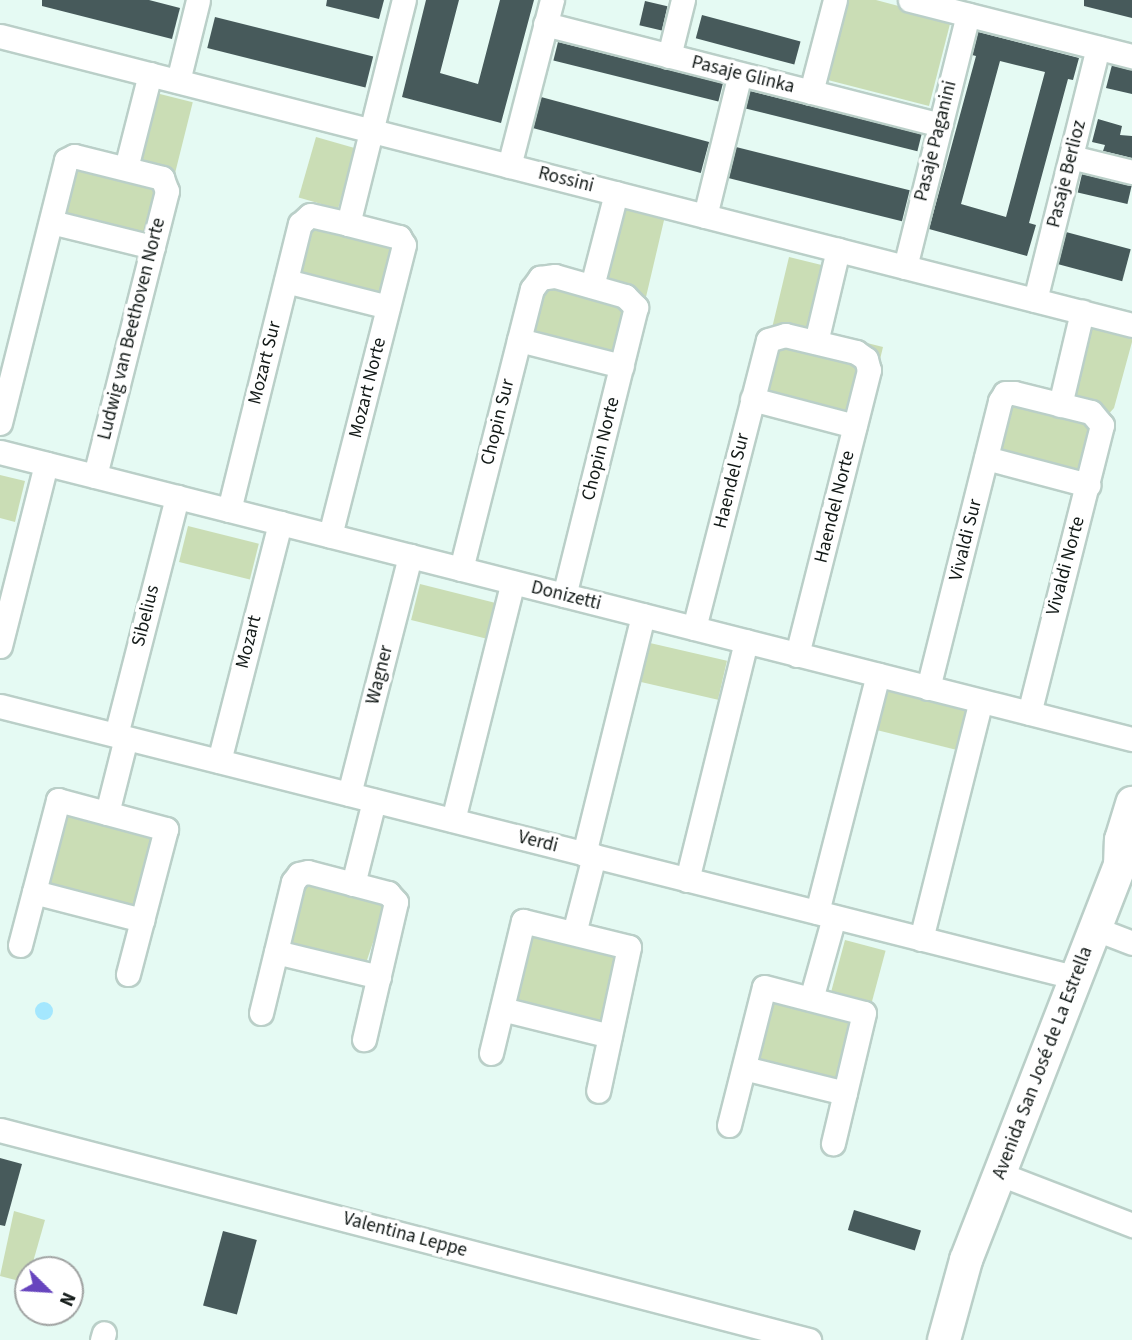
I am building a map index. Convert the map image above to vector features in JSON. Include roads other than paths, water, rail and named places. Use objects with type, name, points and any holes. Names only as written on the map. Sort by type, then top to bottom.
[{"type":"main road","name":"Avenida San José de La Estrella","points":[[944,1340],[966,1260],[1126,857],[1121,840],[1132,803]]},
{"type":"main road","name":"Avenida San José de La Estrella","points":[[925,1340],[940,1300],[966,1260]]},
{"type":"street","points":[[178,81],[198,0]]},
{"type":"street","points":[[348,224],[404,0]]},
{"type":"street","points":[[509,166],[552,0]]},
{"type":"street","points":[[668,56],[683,0]]},
{"type":"street","points":[[811,92],[835,0]]},
{"type":"street","points":[[910,0],[1132,56]]},
{"type":"street","name":"Pasaje Paganini","points":[[905,267],[968,15]]},
{"type":"street","name":"Pasaje Glinka","points":[[545,24],[940,125]]},
{"type":"street","name":"Rossini","points":[[0,36],[1132,325]]},
{"type":"street","name":"Pasaje Berlioz","points":[[1035,300],[1098,48]]},
{"type":"street","points":[[0,423],[69,157],[126,168],[150,74]]},
{"type":"street","points":[[705,216],[740,74]]},
{"type":"street","points":[[1071,157],[1132,172]]},
{"type":"street","name":"Ludwig van Beethoven Norte","points":[[95,476],[153,247],[166,181],[126,168]]},
{"type":"street","points":[[592,286],[616,193]]},
{"type":"street","name":"Mozart Sur","points":[[229,510],[286,281],[305,217],[348,224]]},
{"type":"street","points":[[51,222],[153,247]]},
{"type":"street","name":"Mozart Norte","points":[[330,536],[388,307],[402,240],[348,224]]},
{"type":"street","points":[[816,342],[838,250]]},
{"type":"street","name":"Chopin Sur","points":[[461,569],[533,289],[540,278],[550,275],[592,286]]},
{"type":"street","points":[[286,281],[388,307]]},
{"type":"street","name":"Chopin Norte","points":[[564,595],[636,313],[634,302],[592,286]]},
{"type":"street","points":[[1060,405],[1082,312]]},
{"type":"street","name":"Haendel Sur","points":[[694,628],[766,346],[773,336],[816,342]]},
{"type":"street","points":[[519,340],[622,366]]},
{"type":"street","name":"Haendel Norte","points":[[797,654],[869,370],[866,359],[816,342]]},
{"type":"street","name":"Vivaldi Sur","points":[[928,688],[1005,393],[1060,405]]},
{"type":"street","points":[[752,399],[855,426]]},
{"type":"street","name":"Vivaldi Norte","points":[[1029,713],[1088,485],[1100,419],[1091,412],[1060,405]]},
{"type":"street","name":"Donizetti","points":[[0,452],[1132,740]]},
{"type":"street","points":[[986,458],[1088,485]]},
{"type":"street","points":[[0,646],[47,464]]},
{"type":"street","name":"Sibelius","points":[[107,813],[121,737],[177,497]]},
{"type":"street","name":"Mozart","points":[[219,761],[280,523]]},
{"type":"street","name":"Wagner","points":[[349,794],[411,556]]},
{"type":"street","points":[[453,820],[513,582]]},
{"type":"street","points":[[574,933],[643,615]]},
{"type":"street","points":[[687,880],[746,642]]},
{"type":"street","points":[[811,999],[825,914],[878,675]]},
{"type":"street","points":[[921,939],[981,701]]},
{"type":"street","name":"Verdi","points":[[0,706],[1077,978]]},
{"type":"street","points":[[20,945],[58,800],[107,813],[166,829],[128,974]]},
{"type":"street","points":[[353,884],[374,800]]},
{"type":"street","points":[[261,1013],[299,874],[353,884],[388,893],[396,902],[364,1039]]},
{"type":"street","points":[[34,892],[142,920]]},
{"type":"street","points":[[491,1053],[523,921],[629,947],[598,1091]]},
{"type":"street","points":[[1096,929],[1132,943]]},
{"type":"street","points":[[276,952],[379,977]]},
{"type":"street","points":[[729,1125],[764,987],[864,1013],[832,1143]]},
{"type":"street","points":[[502,1009],[610,1036]]},
{"type":"street","points":[[744,1068],[845,1093]]},
{"type":"street","name":"Valentina Leppe","points":[[0,1130],[809,1340]]},
{"type":"street","points":[[1000,1174],[1132,1225]]},
{"type":"water","points":[[44,1002],[50,1005],[53,1011],[50,1017],[44,1020],[38,1017],[35,1011],[38,1005]]}]
